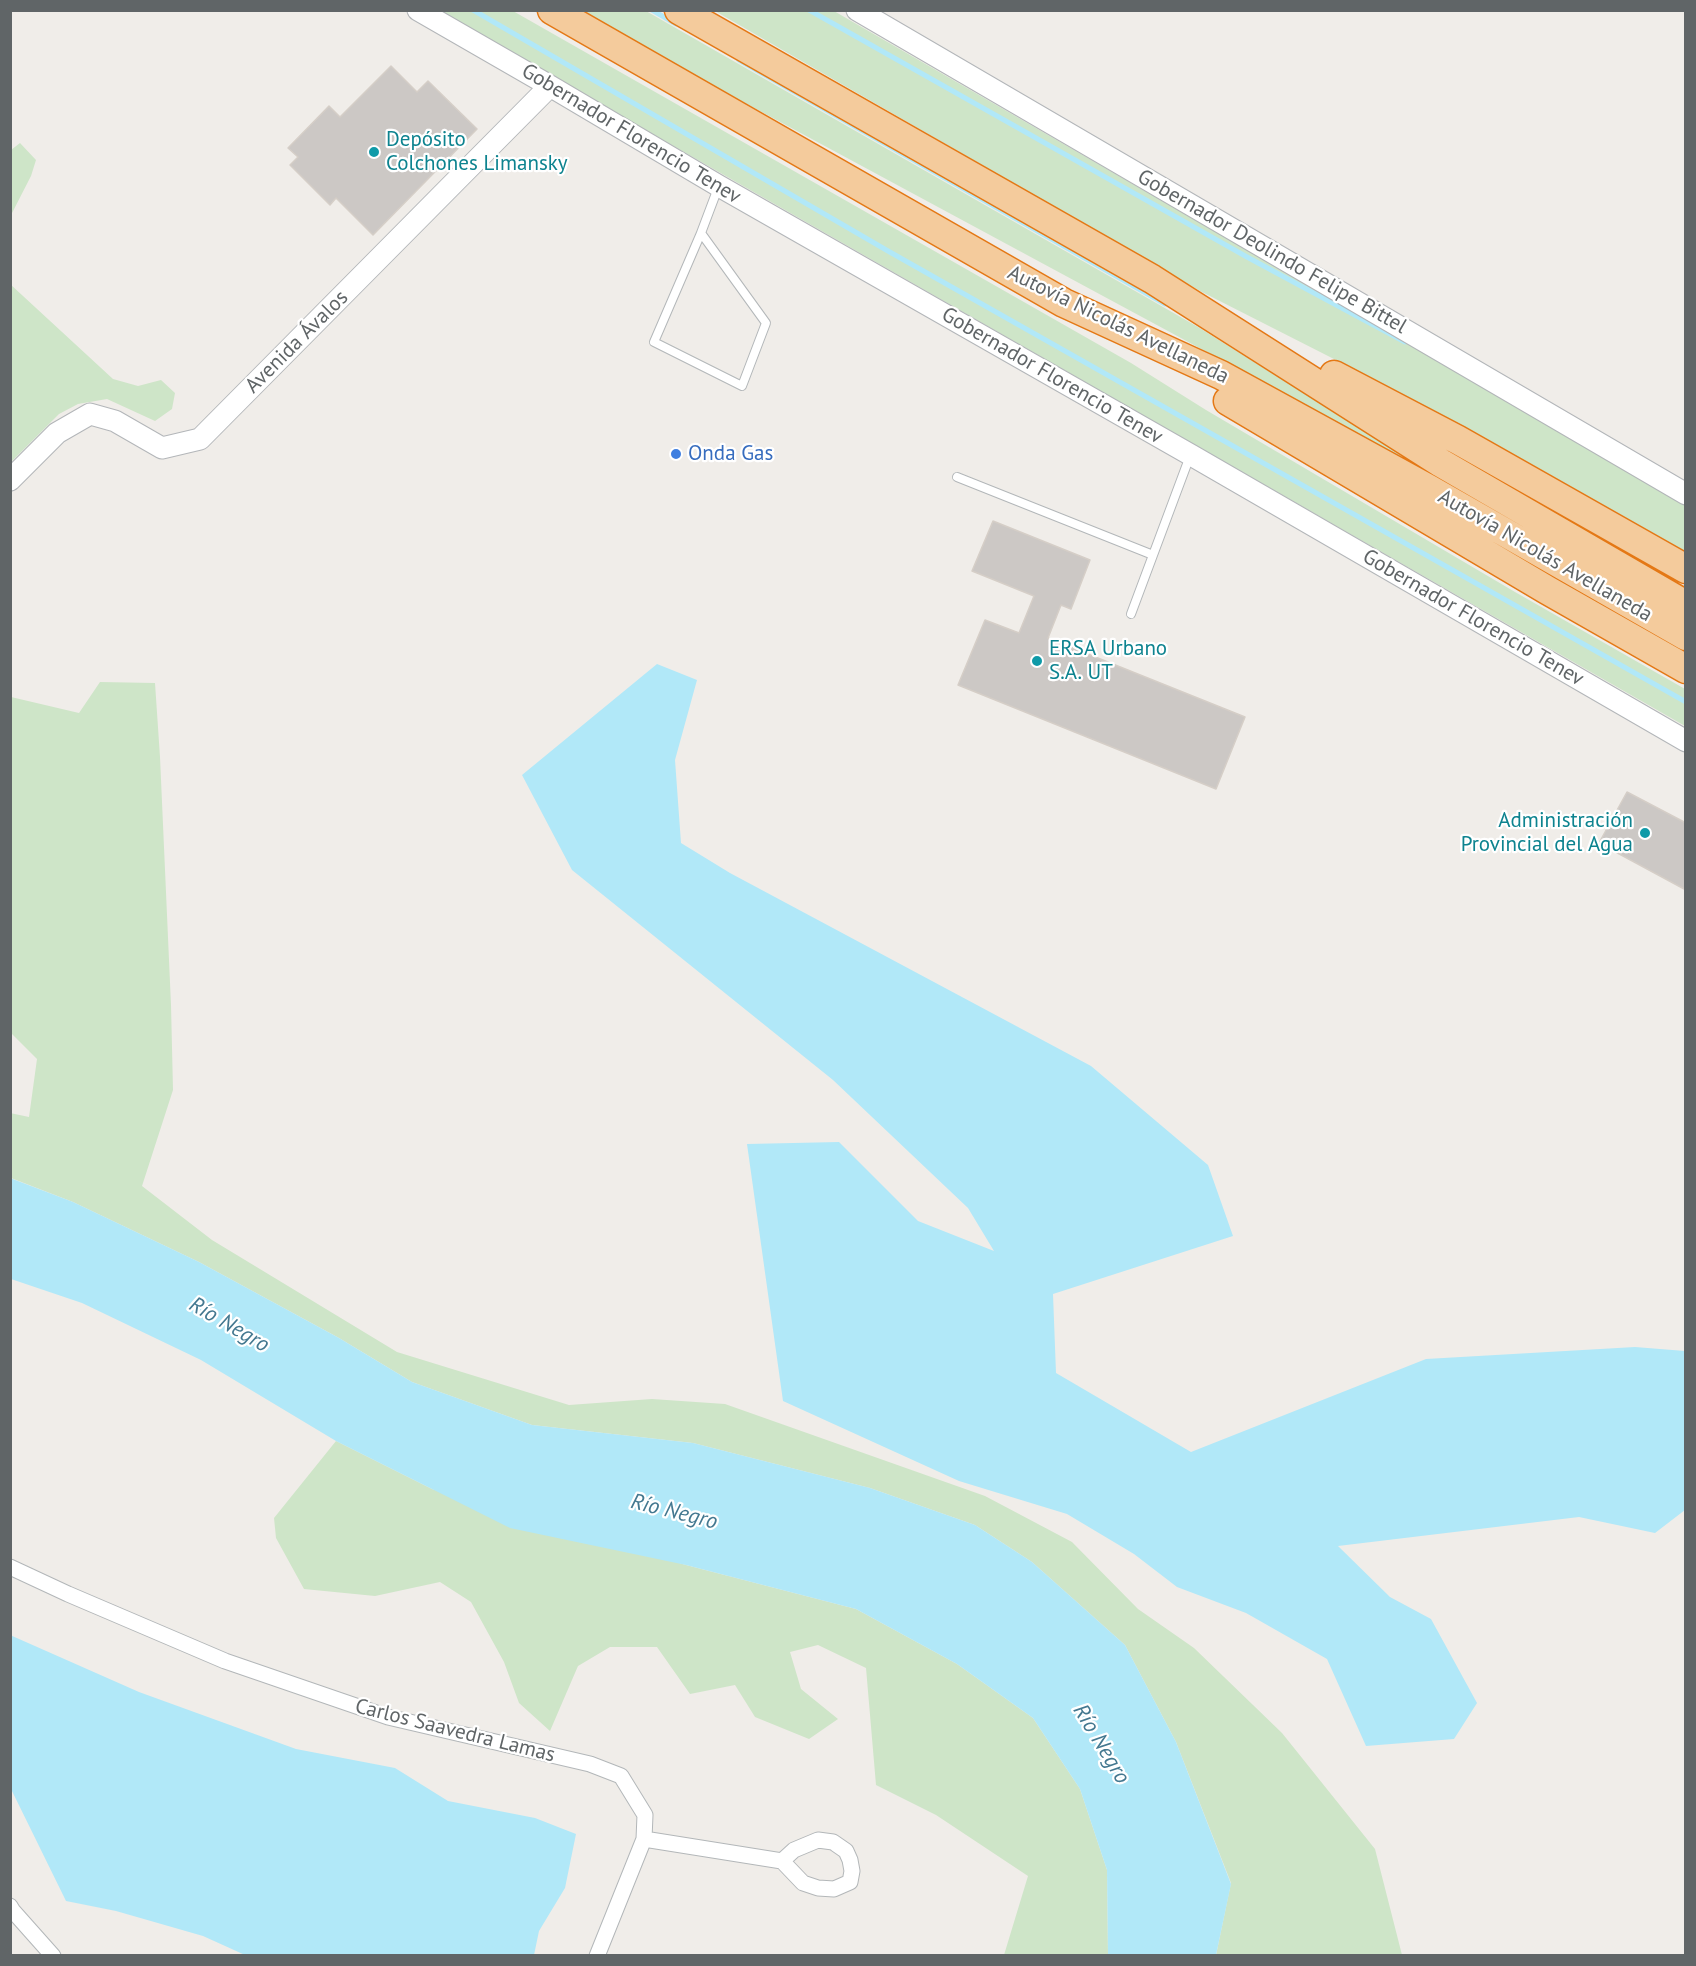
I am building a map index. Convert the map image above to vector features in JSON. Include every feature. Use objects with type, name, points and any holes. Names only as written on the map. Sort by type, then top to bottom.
[{"type":"highway","name":"Autovía Nicolás Avellaneda","points":[[552,10],[1064,303],[1221,375],[1439,495],[1686,636]]},
{"type":"highway","name":"Autovía Nicolás Avellaneda","points":[[679,10],[1152,279],[1441,463],[1686,605]]},
{"type":"highway","points":[[1152,279],[1458,440],[1686,569]]},
{"type":"highway","points":[[1064,303],[1537,584],[1686,669]]},
{"type":"street","name":"Gobernador Florencio Tenev","points":[[418,10],[719,186],[1686,741]]},
{"type":"street","name":"Gobernador Deolindo Felipe Bittel","points":[[857,10],[1686,494]]},
{"type":"street","name":"Avenida Ávalos","points":[[10,480],[57,433],[90,414],[115,421],[162,448],[200,438],[550,86]]},
{"type":"street","name":"Carlos Saavedra Lamas","points":[[10,1567],[225,1661],[333,1699],[388,1717],[590,1764],[621,1776],[645,1815],[644,1839],[597,1956]]},
{"type":"street","points":[[644,1839],[782,1861]]},
{"type":"street","points":[[10,1905],[52,1956]]},
{"type":"lane","points":[[701,233],[766,323],[742,386],[654,342],[719,186]]},
{"type":"lane","points":[[1131,614],[1191,455]]},
{"type":"lane","points":[[957,477],[1152,555]]},
{"type":"green space","points":[[438,11],[513,11],[1131,363],[1206,410],[1515,592],[1685,689],[1685,726]]},
{"type":"green space","points":[[581,11],[646,11],[1198,327],[1435,475],[695,76]]},
{"type":"green space","points":[[715,11],[834,11],[1685,504],[1685,556],[1393,389],[1202,292]]},
{"type":"green space","points":[[20,143],[36,160],[31,176],[11,215],[11,150]]},
{"type":"green space","points":[[10,284],[113,379],[138,386],[161,380],[175,393],[172,409],[155,421],[107,399],[78,404],[59,414],[11,462]]},
{"type":"green space","points":[[100,682],[155,683],[173,1090],[142,1186],[212,1240],[397,1352],[569,1405],[652,1399],[725,1404],[985,1496],[1072,1542],[1138,1609],[1194,1648],[1282,1733],[1375,1849],[1402,1955],[1216,1955],[1231,1883],[1176,1742],[1125,1645],[1032,1562],[975,1525],[870,1488],[693,1443],[532,1425],[412,1382],[339,1338],[199,1262],[73,1202],[11,1178],[10,1113],[29,1117],[37,1059],[11,1033],[11,697],[79,713]]},
{"type":"green space","points":[[336,1441],[432,1489],[686,1565],[856,1609],[957,1664],[1033,1718],[1080,1789],[1107,1870],[1108,1955],[1004,1955],[1028,1876],[936,1815],[876,1785],[866,1668],[818,1645],[790,1652],[801,1689],[838,1719],[809,1739],[755,1717],[735,1685],[690,1694],[657,1647],[610,1647],[578,1666],[550,1731],[519,1703],[504,1662],[471,1602],[440,1582],[375,1596],[304,1589],[276,1538],[274,1518]]},
{"type":"water","points":[[657,664],[697,680],[675,760],[681,843],[730,873],[1091,1066],[1208,1165],[1233,1236],[1053,1294],[1056,1373],[1191,1452],[1426,1359],[1635,1347],[1685,1351],[1685,1510],[1655,1533],[1579,1517],[1338,1546],[1390,1597],[1431,1619],[1477,1703],[1454,1739],[1366,1746],[1327,1659],[1246,1613],[1177,1587],[1134,1554],[1067,1514],[959,1481],[783,1401],[747,1144],[839,1142],[918,1221],[994,1251],[968,1208],[833,1080],[572,870],[522,775]]},
{"type":"water","name":"Río Negro","points":[[10,1178],[73,1202],[199,1262],[339,1338],[412,1382],[532,1425],[693,1443],[870,1488],[975,1525],[1032,1562],[1125,1645],[1176,1742],[1231,1884],[1216,1955],[1108,1955],[1107,1870],[1080,1789],[1033,1718],[957,1664],[856,1609],[686,1565],[510,1528],[336,1441],[201,1360],[82,1303],[11,1279]]},
{"type":"water","points":[[10,1635],[139,1692],[296,1749],[395,1768],[448,1801],[535,1818],[576,1834],[565,1888],[539,1931],[534,1955],[245,1955],[203,1936],[116,1911],[66,1901],[11,1789]]},
{"type":"building","name":"Depósito Colchones Limansky","points":[[391,66],[417,92],[428,81],[477,129],[373,235],[336,198],[330,205],[290,165],[298,157],[288,148],[329,106],[340,117]]},
{"type":"building","name":"ERSA Urbano S.A. UT","points":[[993,521],[1090,560],[1071,609],[1061,605],[1048,638],[1245,717],[1216,789],[958,685],[985,620],[1019,633],[1034,596],[972,571]]},
{"type":"building","name":"Administración Provincial del Agua","points":[[1627,792],[1686,823],[1686,890],[1599,843]]},
{"type":"waterway","points":[[473,10],[888,251],[1686,702]]},
{"type":"waterway","points":[[652,10],[676,24]]},
{"type":"waterway","points":[[809,10],[1247,257],[1405,342]]},
{"type":"waterway","points":[[739,60],[1165,304]]},
{"type":"place","name":"Depósito Colchones Limansky","points":[[374,152]]},
{"type":"place","name":"Onda Gas","points":[[676,454]]},
{"type":"place","name":"ERSA Urbano S.A. UT","points":[[1037,661]]},
{"type":"place","name":"Administración Provincial del Agua","points":[[1645,833]]}]
